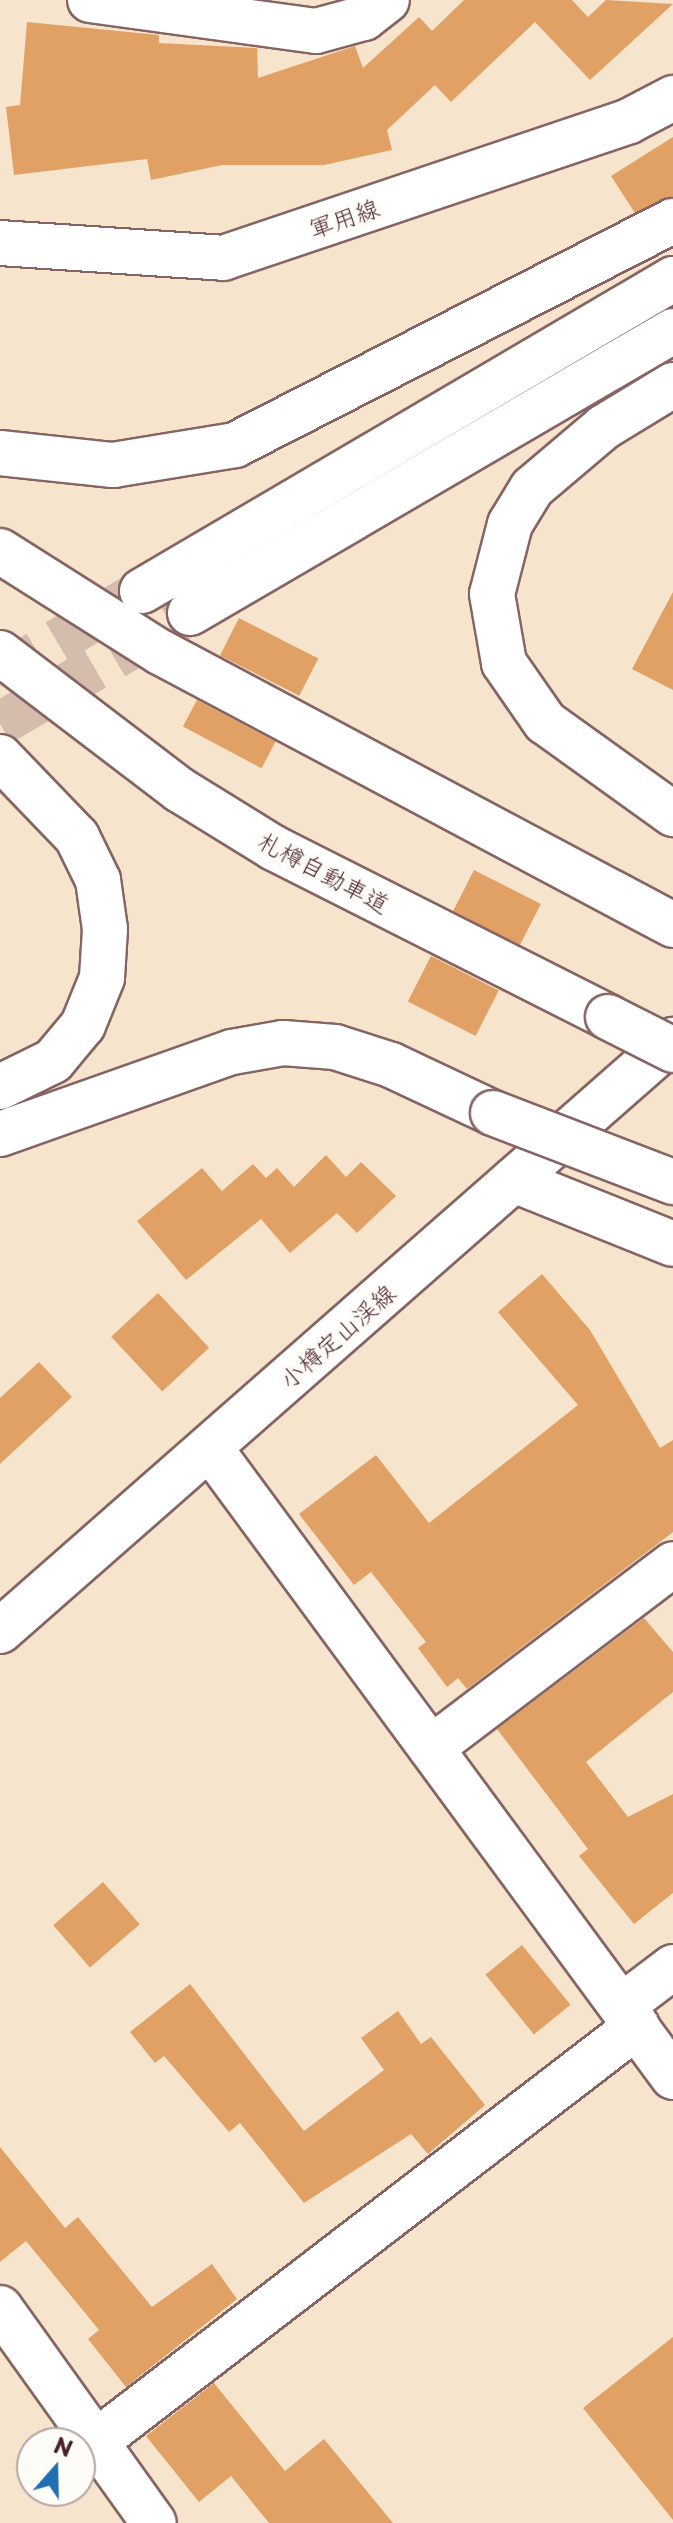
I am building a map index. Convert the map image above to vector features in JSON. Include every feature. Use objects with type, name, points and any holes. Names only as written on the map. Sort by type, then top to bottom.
[{"type":"main road","points":[[90,0],[316,31],[366,6]]},
{"type":"main road","name":"軍用線","points":[[0,243],[223,258],[629,121],[673,98]]},
{"type":"main road","points":[[0,453],[113,465],[235,445],[673,221]]},
{"type":"main road","points":[[142,591],[673,279]]},
{"type":"main road","points":[[190,613],[673,331]]},
{"type":"main road","points":[[673,385],[604,427],[532,488],[510,524],[492,594],[493,630],[522,694],[576,749],[673,814]]},
{"type":"main road","points":[[0,551],[160,652],[673,925]]},
{"type":"main road","name":"札樽自動車道","points":[[0,653],[180,790],[274,848],[673,1050]]},
{"type":"main road","points":[[0,757],[77,837],[98,880],[105,929],[102,978],[83,1025],[53,1061],[0,1087]]},
{"type":"main road","name":"小樽定山渓線","points":[[0,1631],[673,1040]]},
{"type":"main road","points":[[0,1134],[232,1052],[283,1043],[335,1047],[391,1065],[493,1113],[673,1182]]},
{"type":"main road","points":[[514,1180],[673,1244]]},
{"type":"main road","points":[[210,1448],[673,2077]]},
{"type":"main road","points":[[431,1748],[673,1564]]},
{"type":"main road","points":[[97,2441],[630,2016],[673,1967]]},
{"type":"main road","points":[[0,2308],[154,2523]]},
{"type":"building","points":[[464,0],[572,0],[588,17],[606,0],[673,4],[590,80],[535,22],[451,102],[435,85],[387,130],[392,150],[324,165],[222,165],[151,180],[147,159],[14,175],[6,107],[20,105],[27,22],[159,35],[159,43],[257,48],[258,78],[355,46],[363,68],[419,17],[432,31]]},
{"type":"building","points":[[673,137],[673,196],[635,213],[611,176]]},
{"type":"building","points":[[673,592],[673,690],[632,669]]},
{"type":"building","points":[[239,618],[318,658],[299,696],[220,655]]},
{"type":"building","points":[[197,700],[276,742],[261,768],[183,726]]},
{"type":"building","points":[[474,870],[541,904],[520,945],[453,911]]},
{"type":"building","points":[[431,956],[499,991],[476,1036],[408,1001]]},
{"type":"building","points":[[326,1155],[346,1177],[361,1162],[396,1196],[357,1233],[337,1213],[290,1253],[261,1219],[186,1280],[137,1221],[202,1168],[222,1191],[253,1164],[266,1178],[277,1168],[294,1187]]},
{"type":"building","points":[[542,1274],[590,1330],[660,1448],[673,1440],[673,1532],[467,1689],[458,1678],[447,1687],[418,1648],[426,1642],[371,1572],[354,1585],[299,1514],[376,1455],[429,1523],[578,1405],[498,1312]]},
{"type":"building","points":[[158,1293],[209,1348],[162,1391],[111,1337]]},
{"type":"building","points":[[39,1362],[72,1397],[0,1464],[0,1398]]},
{"type":"building","points":[[644,1618],[673,1652],[673,1692],[586,1762],[628,1817],[673,1794],[673,1893],[634,1924],[579,1856],[588,1849],[497,1729]]},
{"type":"building","points":[[103,1882],[140,1924],[90,1968],[53,1925]]},
{"type":"building","points":[[522,1945],[570,2005],[534,2034],[485,1975]]},
{"type":"building","points":[[190,1984],[304,2131],[384,2070],[361,2038],[398,2011],[421,2044],[431,2037],[485,2105],[428,2154],[411,2134],[304,2203],[240,2123],[229,2132],[164,2056],[155,2063],[130,2032]]},
{"type":"building","points":[[0,2147],[65,2228],[78,2217],[152,2307],[212,2264],[237,2299],[126,2387],[88,2339],[99,2330],[26,2241],[0,2262]]},
{"type":"building","points":[[673,2337],[673,2520],[583,2408]]},
{"type":"building","points":[[214,2383],[285,2471],[324,2439],[393,2523],[269,2523],[231,2476],[199,2502],[146,2436]]},
{"type":"tunnel","points":[[0,675],[132,597]]},
{"type":"tunnel","points":[[0,724],[190,613]]}]
